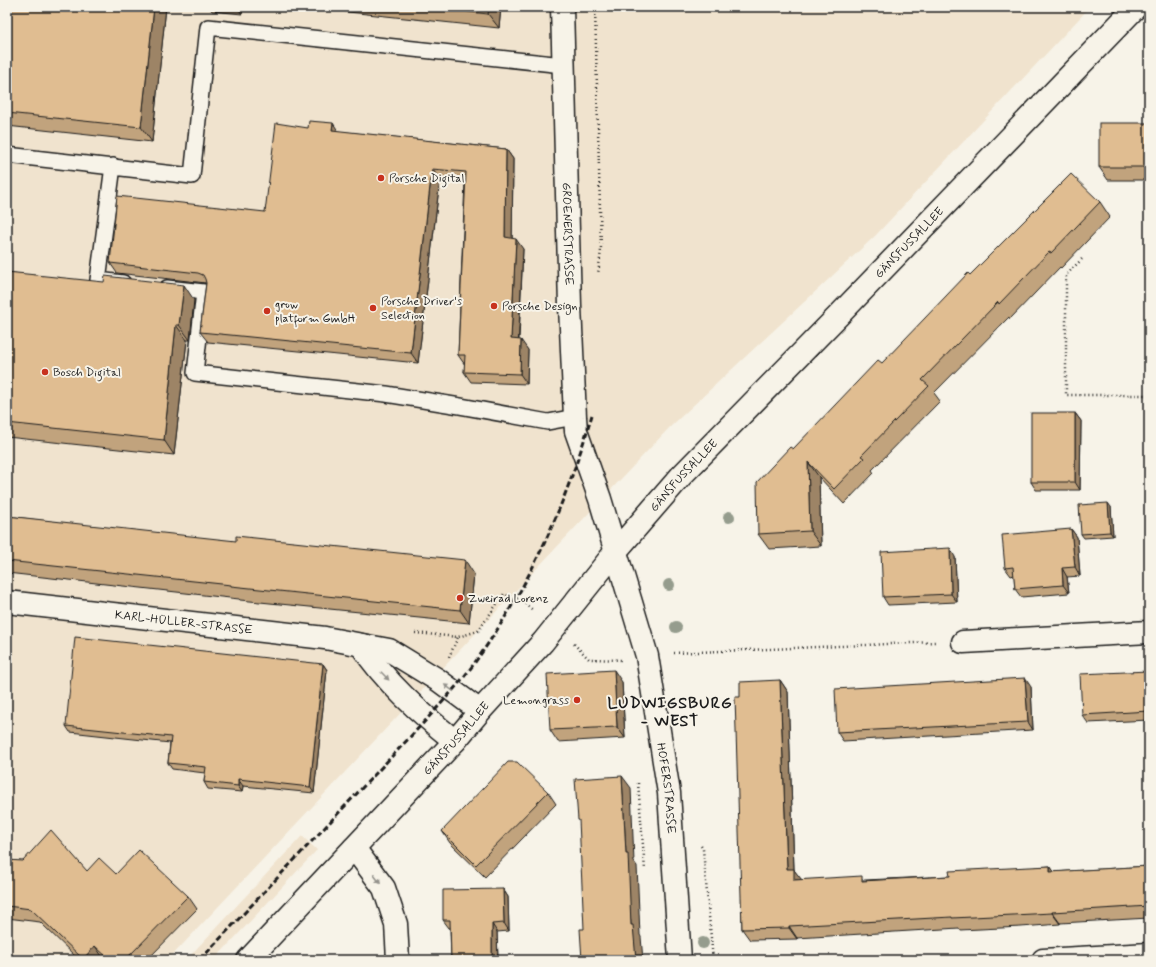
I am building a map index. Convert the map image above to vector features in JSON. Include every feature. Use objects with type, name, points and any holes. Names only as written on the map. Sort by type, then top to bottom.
[{"type":"street","name":"GROENERSTRASSE","points":[[562,7],[570,306],[576,430],[616,551]]},
{"type":"street","name":"GÄNSFUSSALLEE","points":[[248,960],[455,741],[543,642],[616,551],[681,476],[839,315],[1136,7]]},
{"type":"street","name":"HOFERSTRASSE","points":[[616,551],[647,656],[669,793],[680,960]]},
{"type":"street","name":"KARL-HÜLLER-STRASSE","points":[[7,602],[325,638],[389,650],[438,680],[480,712]]},
{"type":"street","points":[[963,642],[1149,632]]},
{"type":"street","points":[[361,645],[372,662],[415,707],[427,719],[455,741]]},
{"type":"street","points":[[354,848],[384,888],[396,924],[398,960]]},
{"type":"street","points":[[1043,960],[1149,954]]},
{"type":"lane","points":[[7,155],[192,176],[208,26],[563,65]]},
{"type":"lane","points":[[113,166],[98,280],[136,284]]},
{"type":"lane","points":[[151,286],[204,292],[195,372],[386,394],[548,422],[575,417]]},
{"type":"path","points":[[1082,259],[1066,275],[1066,395],[1149,395]]},
{"type":"path","points":[[411,632],[458,637],[478,631],[504,594],[524,603],[555,627],[589,659],[619,660],[681,653],[963,642]]},
{"type":"path","points":[[703,849],[713,960]]},
{"type":"shaded area","points":[[7,7],[1090,7],[875,236],[669,428],[168,960],[7,960]]},
{"type":"shaded area","points":[[302,836],[317,850],[214,960],[186,960]]},
{"type":"building","points":[[7,7],[154,7],[141,127],[7,113]]},
{"type":"building","points":[[426,7],[489,7],[488,14]]},
{"type":"building","points":[[309,121],[333,123],[332,130],[506,149],[505,237],[516,239],[511,339],[521,340],[520,374],[464,372],[465,355],[458,355],[466,172],[432,169],[411,353],[200,332],[206,283],[203,275],[198,273],[110,263],[117,196],[265,212],[276,123],[308,128]]},
{"type":"building","points":[[1099,123],[1149,123],[1149,167],[1099,167]]},
{"type":"building","points":[[1071,174],[1100,202],[999,304],[998,302],[922,380],[929,386],[861,456],[864,458],[834,489],[808,462],[810,531],[758,534],[757,482],[790,447],[793,449],[878,360],[882,363],[968,273],[970,275]]},
{"type":"building","points":[[7,272],[104,282],[105,276],[184,285],[179,325],[176,325],[164,440],[7,423]]},
{"type":"building","points":[[1031,413],[1075,413],[1075,482],[1031,482]]},
{"type":"building","points":[[1108,503],[1110,532],[1081,534],[1079,505]]},
{"type":"building","points":[[7,516],[236,541],[236,536],[465,560],[460,610],[7,561]]},
{"type":"building","points":[[1071,529],[1075,567],[1062,568],[1063,585],[1015,589],[1013,567],[1005,568],[1002,535]]},
{"type":"building","points":[[950,548],[951,594],[883,597],[881,552]]},
{"type":"building","points":[[75,637],[323,664],[310,787],[238,779],[238,786],[204,782],[206,767],[168,763],[171,737],[66,726]]},
{"type":"building","points":[[614,670],[617,727],[550,730],[547,674]]},
{"type":"building","points":[[1149,671],[1149,711],[1082,715],[1080,674]]},
{"type":"building","points":[[1025,678],[1028,722],[837,732],[835,689]]},
{"type":"building","points":[[780,680],[787,869],[794,869],[794,880],[862,876],[862,881],[950,876],[949,871],[1050,866],[1050,872],[1149,866],[1149,906],[1052,913],[789,926],[789,928],[742,929],[735,697],[740,697],[740,682]]},
{"type":"building","points":[[508,762],[517,762],[548,792],[476,865],[442,831]]},
{"type":"building","points":[[622,776],[626,854],[628,854],[631,925],[633,925],[636,960],[582,960],[580,929],[584,929],[579,820],[575,779]]},
{"type":"building","points":[[51,830],[87,871],[99,858],[116,874],[139,850],[188,896],[125,960],[110,960],[95,946],[83,959],[31,909],[7,906],[7,860],[23,861]]},
{"type":"building","points":[[503,889],[504,923],[492,924],[492,960],[451,960],[450,920],[443,920],[443,890]]},
{"type":"railway","points":[[200,960],[427,719],[472,666],[497,630],[531,572],[571,479],[592,415]]},
{"type":"place","name":"Porsche Digital","points":[[381,178]]},
{"type":"place","name":"Porsche Design","points":[[494,306]]},
{"type":"place","name":"Porsche Driver's Selection","points":[[373,308]]},
{"type":"place","name":"grow platform GmbH","points":[[267,311]]},
{"type":"place","name":"Bosch Digital","points":[[45,372]]},
{"type":"place","name":"Zweirad Lorenz","points":[[460,598]]},
{"type":"place","name":"Lemongrass","points":[[577,700]]},
{"type":"district","name":"LUDWIGSBURG - WEST","points":[[670,711]]}]
